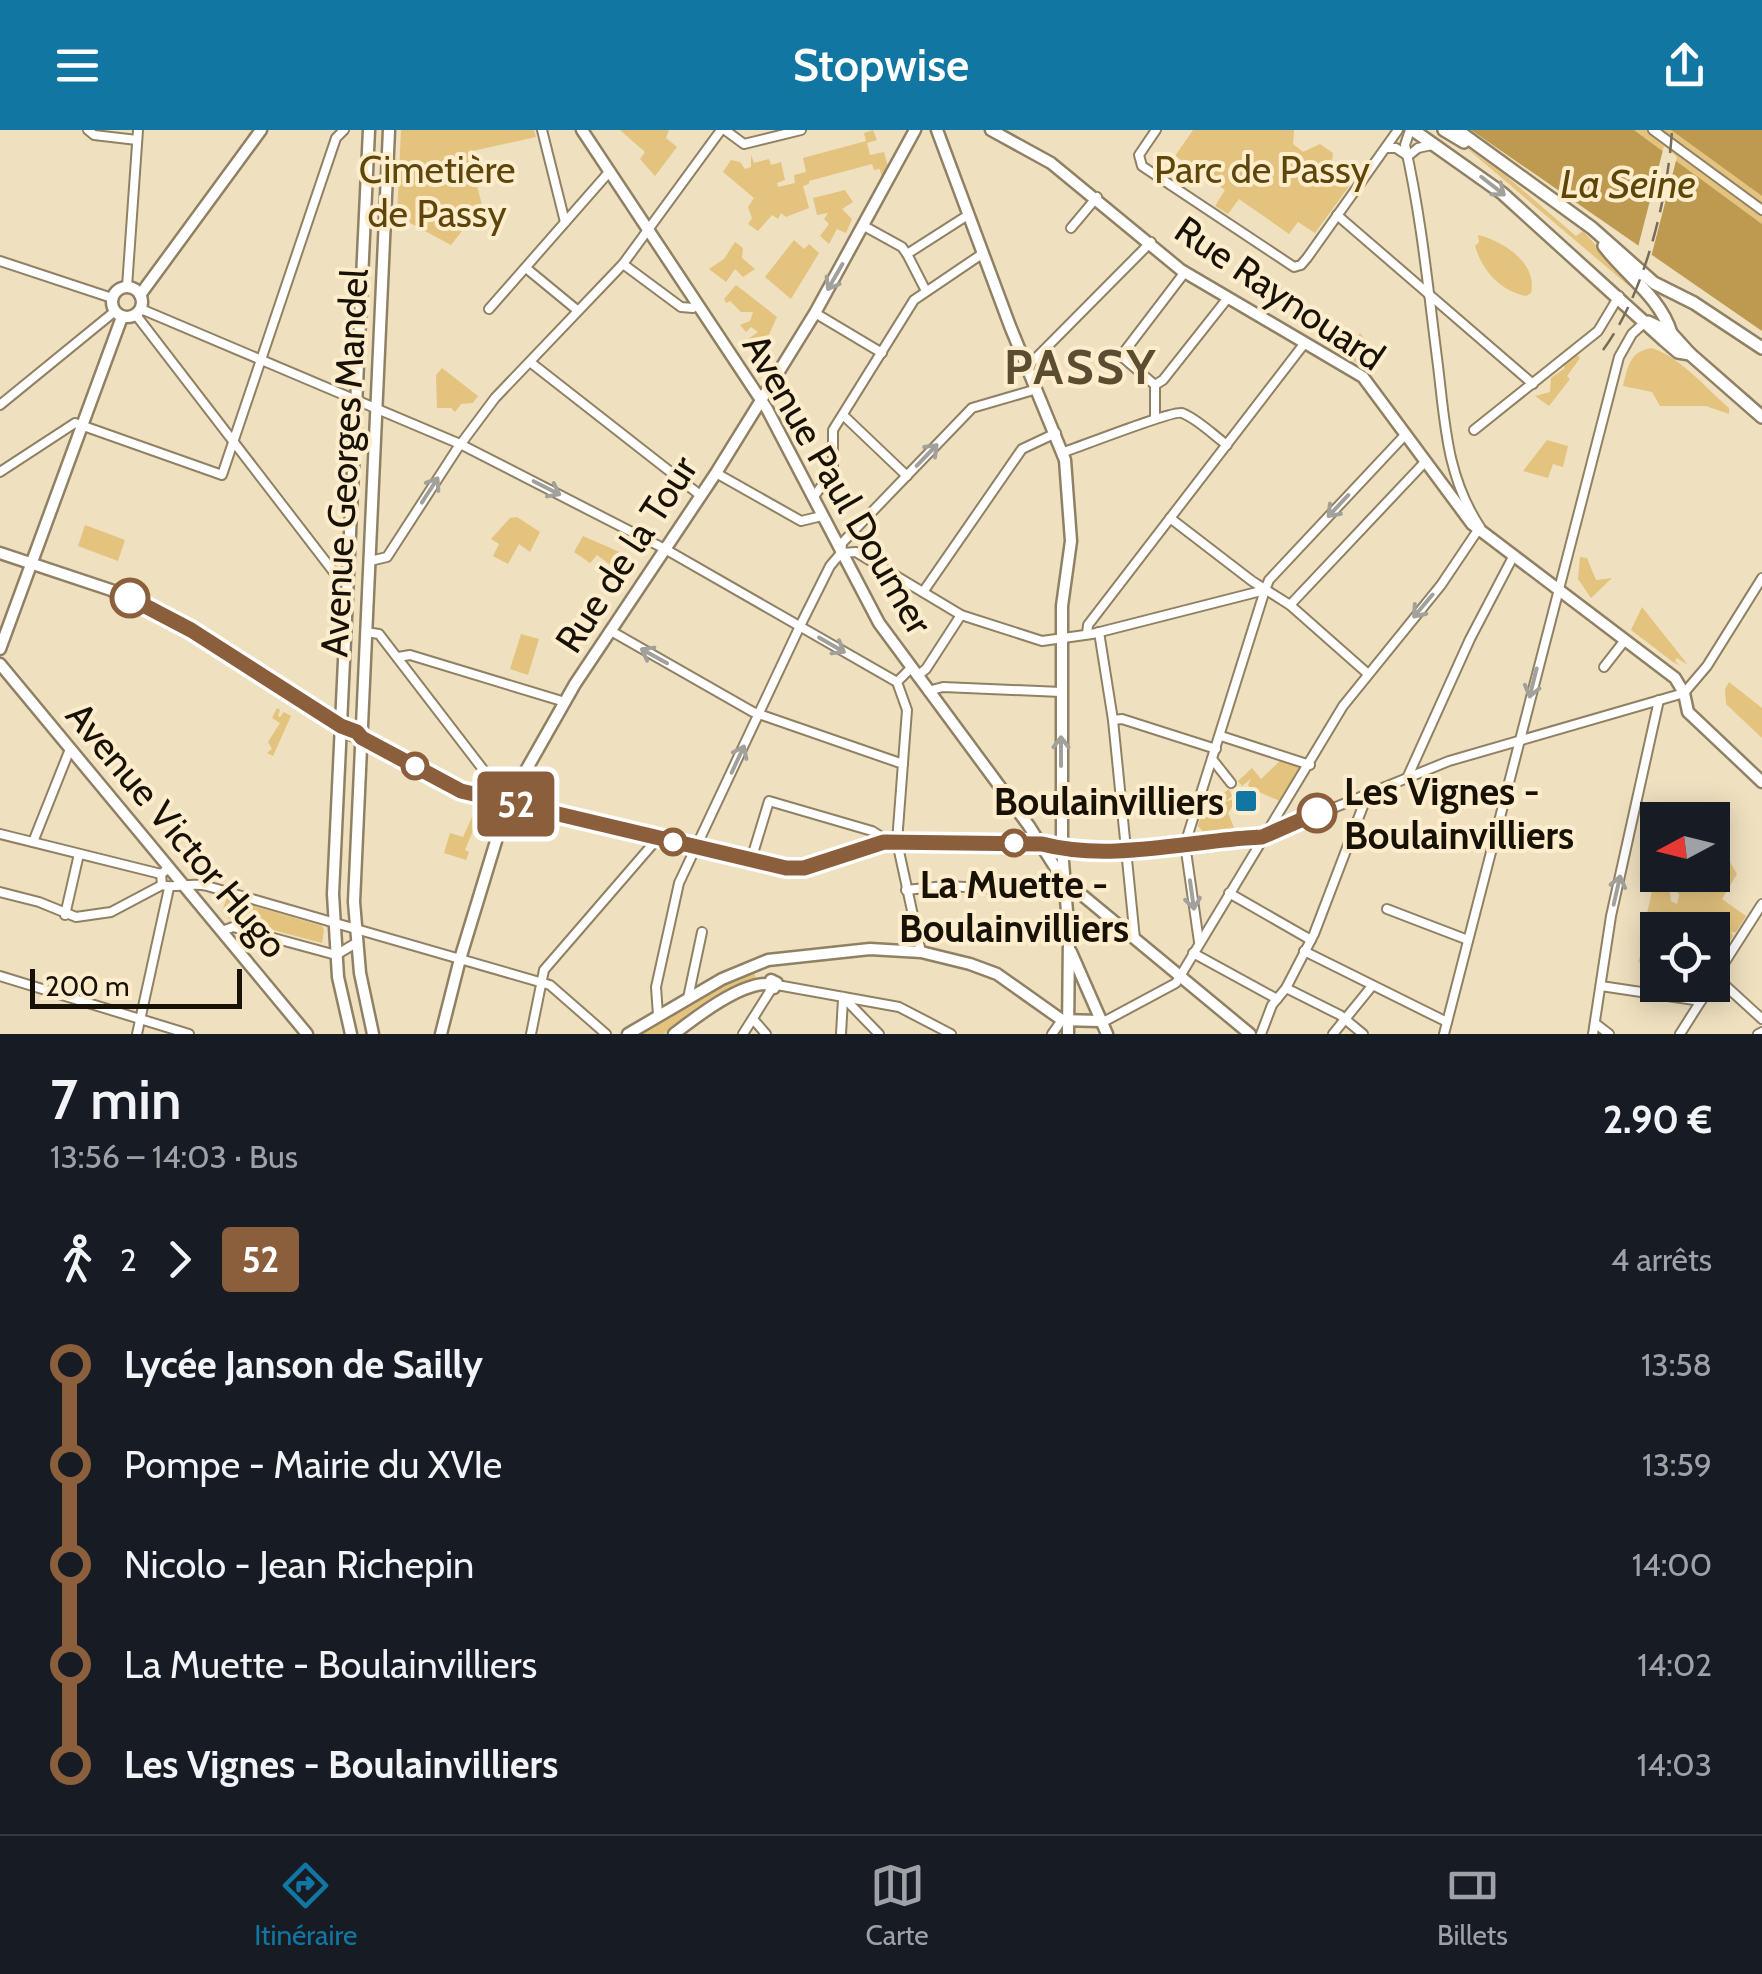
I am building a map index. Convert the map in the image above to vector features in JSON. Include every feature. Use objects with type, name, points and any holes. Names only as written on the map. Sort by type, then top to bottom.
[{"type":"main road","points":[[1412,130],[1505,195],[1644,323],[1678,352],[1690,354]]},
{"type":"main road","points":[[1444,130],[1498,161]]},
{"type":"main road","points":[[1457,130],[1592,228],[1654,283],[1694,303],[1762,348]]},
{"type":"main road","points":[[1576,218],[1654,300],[1671,333]]},
{"type":"main road","points":[[1644,323],[1653,322],[1671,333],[1762,418]]},
{"type":"street","points":[[88,130],[94,134],[138,135],[128,287]]},
{"type":"street","points":[[261,130],[140,296],[138,312],[333,572],[348,576]]},
{"type":"street","points":[[0,472],[68,425],[83,424],[221,475],[336,138],[344,130]]},
{"type":"street","name":"Avenue Georges Mandel","points":[[350,1034],[334,922],[369,130]]},
{"type":"street","name":"Avenue Georges Mandel","points":[[373,1034],[355,929],[389,130]]},
{"type":"street","points":[[542,130],[565,222]]},
{"type":"street","name":"Avenue Paul Doumer","points":[[582,130],[761,400],[879,623],[1042,844]]},
{"type":"street","points":[[370,561],[387,557],[460,444],[495,398],[623,264],[723,130],[744,144],[801,130]]},
{"type":"street","name":"Rue de la Tour","points":[[442,1034],[503,801],[816,313],[915,130]]},
{"type":"street","points":[[937,130],[982,254],[1064,452],[1071,542],[1062,606],[1061,692],[1068,1034]]},
{"type":"street","name":"Rue Raynouard","points":[[991,130],[1040,156],[1185,272],[1363,377],[1424,463],[1480,527],[1676,678],[1688,712],[1762,782]]},
{"type":"street","points":[[1156,130],[1139,161],[1294,267],[1301,266],[1398,130]]},
{"type":"street","points":[[1412,130],[1406,140],[1450,463],[1467,512]]},
{"type":"street","points":[[1652,130],[1762,210]]},
{"type":"street","points":[[1408,156],[1418,148],[1436,144]]},
{"type":"street","points":[[1386,148],[1396,148],[1408,156]]},
{"type":"street","points":[[489,308],[610,171]]},
{"type":"street","points":[[1071,228],[1097,198]]},
{"type":"street","points":[[907,254],[968,215]]},
{"type":"street","points":[[1337,215],[1533,384]]},
{"type":"street","points":[[864,226],[902,247],[926,291]]},
{"type":"street","points":[[1028,366],[1151,242]]},
{"type":"street","points":[[813,498],[833,470],[832,432],[914,300],[982,254]]},
{"type":"street","points":[[0,260],[112,298]]},
{"type":"street","points":[[623,264],[680,306],[697,304]]},
{"type":"street","points":[[526,268],[577,310]]},
{"type":"street","points":[[1155,417],[1154,385],[1121,356],[1185,272]]},
{"type":"street","points":[[128,287],[140,296]]},
{"type":"street","points":[[112,298],[118,290],[128,287]]},
{"type":"street","points":[[1474,430],[1598,331],[1619,296]]},
{"type":"street","points":[[0,649],[83,424],[118,314],[112,298]]},
{"type":"street","points":[[1154,385],[1164,380],[1227,299]]},
{"type":"street","points":[[0,404],[118,314],[138,312],[460,444],[665,549],[897,682],[907,705],[897,842],[921,952]]},
{"type":"street","points":[[816,313],[882,354]]},
{"type":"street","points":[[1444,1034],[1619,356],[1644,323]]},
{"type":"street","points":[[1087,634],[1088,625],[1304,344]]},
{"type":"street","points":[[530,362],[700,496]]},
{"type":"street","points":[[658,1015],[656,987],[676,900],[696,847],[800,626],[830,566],[841,553],[842,543],[972,408],[1037,389]]},
{"type":"street","points":[[1064,452],[1172,412],[1184,414],[1227,445]]},
{"type":"street","points":[[843,415],[907,476]]},
{"type":"street","points":[[923,592],[1022,449],[1056,433]]},
{"type":"street","points":[[1199,944],[1185,844],[1269,580],[1405,435]]},
{"type":"street","points":[[1290,605],[1424,463]]},
{"type":"street","points":[[716,473],[801,521],[822,516]]},
{"type":"street","points":[[1170,518],[1290,605],[1367,673]]},
{"type":"street","points":[[628,1034],[722,979],[768,960],[870,948],[921,952],[997,974],[1065,1020],[1107,1020],[1176,984],[1330,728],[1367,673],[1441,584],[1480,527]]},
{"type":"street","points":[[0,552],[111,590],[173,620],[356,739],[362,738],[461,791],[796,869],[884,842],[1042,844],[1062,849],[1124,850],[1262,837],[1408,776],[1684,693],[1707,666],[1762,578]]},
{"type":"street","points":[[841,553],[856,552],[960,615],[1042,641],[1099,632],[1265,590]]},
{"type":"street","points":[[1408,776],[1470,639],[1514,555]]},
{"type":"street","points":[[897,682],[926,669],[960,615]]},
{"type":"street","points":[[610,631],[760,714],[903,764]]},
{"type":"street","points":[[366,632],[379,634],[398,656],[503,801]]},
{"type":"street","points":[[1099,632],[1113,720],[1134,939]]},
{"type":"street","points":[[1604,668],[1625,640]]},
{"type":"street","points":[[398,656],[410,655],[565,702]]},
{"type":"street","name":"Avenue Victor Hugo","points":[[0,664],[165,870],[182,883],[308,1034]]},
{"type":"street","points":[[928,691],[944,687],[1061,692]]},
{"type":"street","points":[[1593,1034],[1612,916],[1659,700]]},
{"type":"street","points":[[1113,720],[1122,719],[1216,749]]},
{"type":"street","points":[[1221,736],[1310,765]]},
{"type":"street","points":[[33,842],[70,749]]},
{"type":"street","points":[[1212,759],[1231,783]]},
{"type":"street","points":[[1261,1034],[1311,940],[1368,793]]},
{"type":"street","points":[[750,860],[769,801],[872,832],[884,842]]},
{"type":"street","points":[[0,834],[165,870],[166,886],[137,1034]]},
{"type":"street","points":[[531,1034],[544,970],[658,838]]},
{"type":"street","points":[[1042,844],[1062,862]]},
{"type":"street","points":[[1042,844],[1066,888]]},
{"type":"street","points":[[65,914],[79,854]]},
{"type":"street","points":[[0,892],[76,917],[111,912],[166,886],[207,886],[542,982],[606,1034]]},
{"type":"street","points":[[906,890],[945,886],[1066,888],[1082,895],[1250,1034]]},
{"type":"street","points":[[1229,893],[1311,940]]},
{"type":"street","points":[[1730,954],[1762,904]]},
{"type":"street","points":[[1387,909],[1468,940]]},
{"type":"street","points":[[222,930],[233,927],[336,955],[356,943]]},
{"type":"street","points":[[688,998],[702,932]]},
{"type":"street","points":[[1068,938],[1073,959],[1106,1034]]},
{"type":"street","points":[[1304,951],[1448,1022]]},
{"type":"street","points":[[1193,953],[1277,999]]},
{"type":"street","points":[[744,1034],[786,958]]},
{"type":"street","points":[[0,976],[189,1034]]},
{"type":"street","points":[[674,1034],[714,1005],[756,984],[899,1007],[951,1034]]},
{"type":"street","points":[[1333,1034],[1372,986]]},
{"type":"street","points":[[1601,986],[1640,991]]},
{"type":"street","points":[[1286,988],[1345,1019],[1363,1034]]},
{"type":"street","points":[[1730,994],[1762,1019]]},
{"type":"street","points":[[841,1034],[843,998]]},
{"type":"street","points":[[843,998],[879,1034]]},
{"type":"street","points":[[1680,1034],[1700,1002]]},
{"type":"street","points":[[1077,1034],[1092,1005]]},
{"type":"street","points":[[754,1019],[766,1034]]},
{"type":"street","points":[[1052,1034],[1065,1020]]},
{"type":"street","points":[[1596,1024],[1609,1034]]},
{"type":"green space","name":"Cimetière de Passy","points":[[401,130],[534,130],[536,137],[468,152],[482,205],[451,245],[397,216]]},
{"type":"green space","points":[[620,130],[669,130],[666,138],[677,147],[655,176],[640,159],[645,152]]},
{"type":"green space","points":[[873,130],[877,140],[867,143],[870,155],[884,152],[889,170],[882,180],[880,169],[874,170],[872,164],[809,181],[803,186],[809,208],[786,217],[781,213],[778,219],[772,215],[758,231],[748,224],[752,218],[748,207],[754,198],[723,172],[731,160],[740,162],[745,169],[751,167],[751,155],[754,163],[769,159],[771,165],[781,162],[785,180],[777,183],[778,187],[795,183],[794,175],[806,172],[803,158],[866,141],[864,133]]},
{"type":"green space","name":"Parc de Passy","points":[[1193,130],[1294,130],[1293,144],[1303,152],[1320,144],[1333,153],[1331,170],[1341,177],[1354,171],[1358,174],[1315,233],[1298,222],[1289,234],[1239,199],[1228,214],[1215,206],[1225,190],[1175,156]]},
{"type":"green space","points":[[1634,130],[1671,130],[1762,196],[1762,224]]},
{"type":"green space","points":[[1464,146],[1505,175],[1576,236],[1583,231],[1629,286]]},
{"type":"green space","points":[[845,190],[853,202],[842,209],[852,219],[846,233],[837,229],[829,244],[820,236],[829,224],[824,219],[828,213],[817,215],[813,198]]},
{"type":"green space","points":[[1478,235],[1508,248],[1524,263],[1532,282],[1531,293],[1517,293],[1493,278],[1478,255]]},
{"type":"green space","points":[[794,240],[804,249],[809,244],[819,253],[791,299],[765,277]]},
{"type":"green space","points":[[735,242],[743,248],[742,258],[755,269],[743,277],[735,269],[726,282],[709,269],[724,259]]},
{"type":"green space","points":[[736,285],[777,317],[768,337],[773,341],[761,355],[747,340],[758,332],[751,327],[746,332],[740,325],[750,321],[753,312],[741,312],[724,299]]},
{"type":"green space","points":[[1360,333],[1377,356],[1375,359],[1367,354],[1359,364],[1329,345],[1332,338],[1349,347]]},
{"type":"green space","points":[[1652,348],[1693,374],[1729,408],[1729,414],[1706,406],[1660,406],[1652,392],[1623,386],[1634,356]]},
{"type":"green space","points":[[1578,355],[1580,358],[1567,376],[1570,379],[1549,406],[1535,396],[1550,392],[1551,378]]},
{"type":"green space","points":[[442,368],[478,396],[473,403],[461,404],[455,412],[451,408],[437,408],[436,375]]},
{"type":"green space","points":[[1547,440],[1568,446],[1563,467],[1553,464],[1548,478],[1523,471]]},
{"type":"green space","points":[[517,517],[540,532],[530,552],[519,544],[508,564],[493,556],[499,544],[491,539],[510,518]]},
{"type":"green space","points":[[85,525],[125,540],[118,561],[78,546]]},
{"type":"green space","points":[[583,536],[631,557],[623,574],[597,555],[590,563],[574,552]]},
{"type":"green space","points":[[1580,557],[1587,558],[1596,580],[1612,578],[1591,598],[1578,579]]},
{"type":"green space","points":[[1642,607],[1688,665],[1677,658],[1675,661],[1681,666],[1673,662],[1631,630]]},
{"type":"green space","points":[[521,634],[539,639],[528,675],[510,669]]},
{"type":"green space","points":[[1729,682],[1762,708],[1762,738],[1726,704],[1725,689]]},
{"type":"green space","points":[[277,708],[278,716],[284,712],[291,716],[273,756],[267,753],[272,749],[268,742],[280,723],[272,718]]},
{"type":"green space","points":[[1281,760],[1303,767],[1282,802],[1250,788],[1251,779],[1242,786],[1238,781],[1252,768],[1261,779]]},
{"type":"green space","points":[[1229,789],[1232,796],[1225,802],[1234,799],[1228,813],[1236,832],[1205,834],[1198,826],[1200,819],[1226,800],[1223,794]]},
{"type":"green space","points":[[472,817],[478,819],[465,850],[469,852],[466,860],[444,853],[450,833],[463,837]]},
{"type":"green space","points":[[1730,862],[1737,874],[1730,886]]},
{"type":"green space","points":[[1652,892],[1670,892],[1671,901],[1677,904],[1677,892],[1726,892],[1722,899],[1746,916],[1736,932],[1731,932],[1730,941],[1730,912],[1647,912]]},
{"type":"green space","points":[[227,898],[322,926],[322,943],[228,918],[222,911]]},
{"type":"green space","points":[[753,971],[756,978],[691,1013],[664,1034],[638,1034],[714,989]]},
{"type":"water","name":"La Seine","points":[[1471,130],[1634,130],[1762,224],[1762,331]]},
{"type":"water","name":"La Seine","points":[[1671,130],[1762,130],[1762,196]]},
{"type":"pier","points":[[1664,146],[1677,157],[1650,261],[1637,251]]},
{"type":"railway","points":[[1603,350],[1618,328],[1642,274],[1659,215],[1672,130]]},
{"type":"bus line","name":"52","points":[[130,598],[191,630],[341,726],[461,791],[786,868],[804,868],[884,842],[1042,844],[1062,849],[1124,850],[1262,837],[1317,813]]},
{"type":"place","name":"Boulainvilliers","points":[[1246,801]]},
{"type":"place","name":"Les Vignes - Boulainvilliers","points":[[1317,813]]},
{"type":"place","name":"La Muette - Boulainvilliers","points":[[1014,843]]},
{"type":"district","name":"PASSY","points":[[1081,367]]}]
